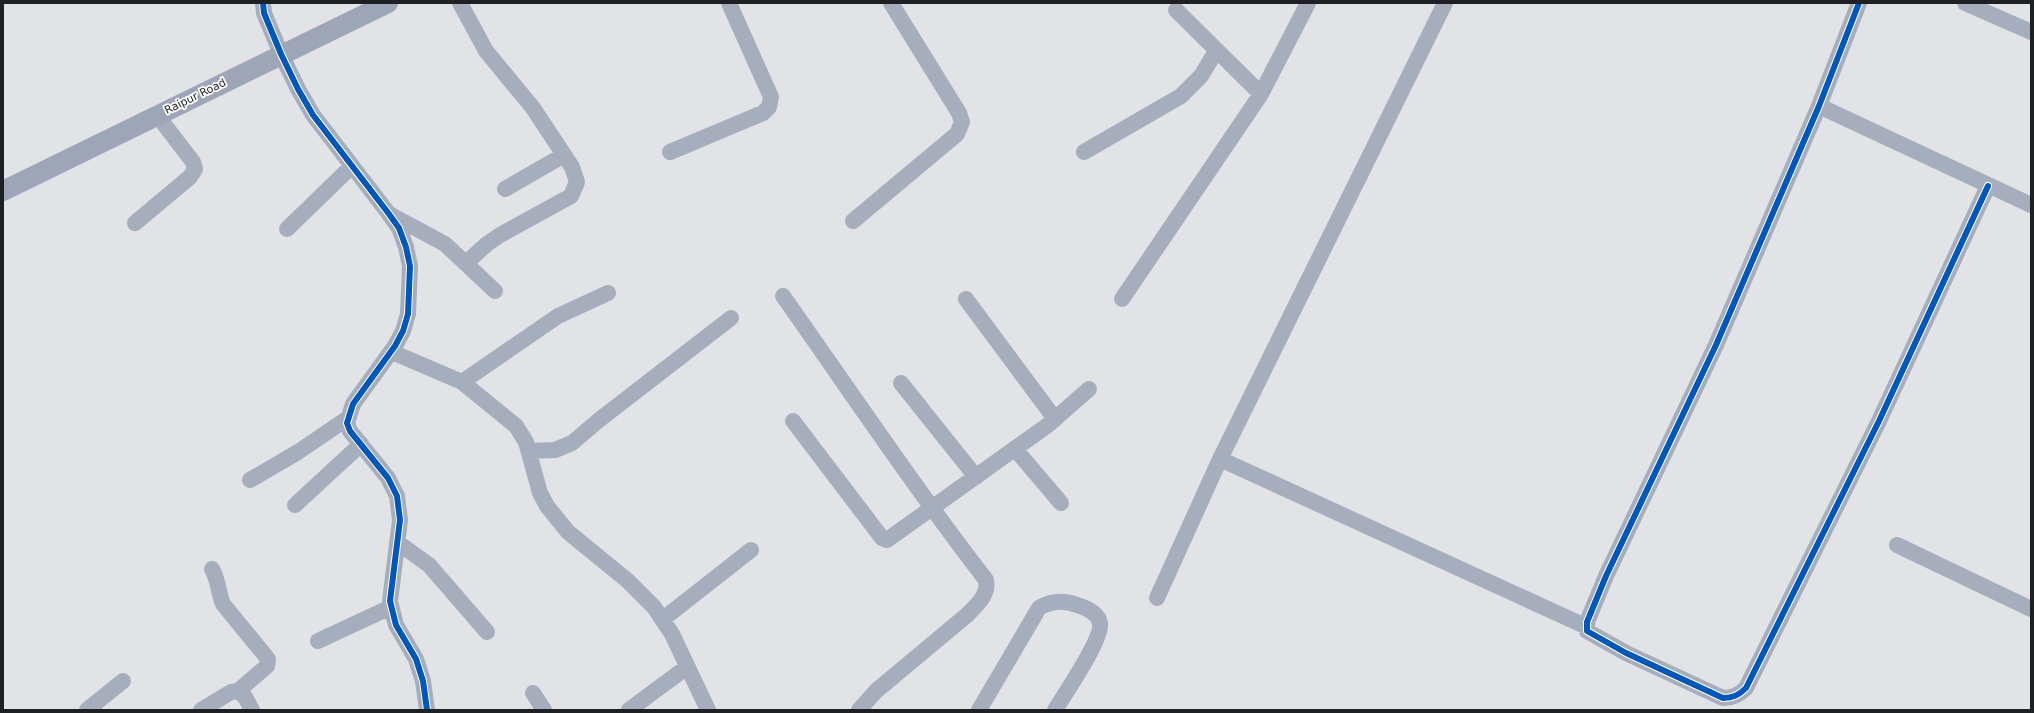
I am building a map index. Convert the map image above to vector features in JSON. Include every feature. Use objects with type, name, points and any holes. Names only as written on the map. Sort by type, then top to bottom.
[{"type":"main road","name":"Raipur Road","points":[[3,191],[388,3]]},
{"type":"street","points":[[263,3],[264,12],[281,54],[298,89],[313,115],[389,214],[401,234],[406,247],[410,266],[406,323],[392,352],[353,404],[348,418],[348,427],[388,478],[397,496],[400,520],[390,587],[391,607],[396,625],[416,659],[424,681],[427,710]]},
{"type":"street","points":[[460,3],[486,51],[532,108],[572,168],[577,182],[571,196],[500,235],[487,244],[466,263]]},
{"type":"street","points":[[670,152],[763,113],[770,106],[771,97],[730,3]]},
{"type":"street","points":[[853,221],[957,134],[962,122],[959,113],[891,3]]},
{"type":"street","points":[[1122,299],[1261,94],[1308,3]]},
{"type":"street","points":[[1157,598],[1220,458],[1445,3]]},
{"type":"street","points":[[1585,626],[1606,576],[1716,345],[1819,106],[1859,3]]},
{"type":"street","points":[[1965,3],[2031,32]]},
{"type":"street","points":[[1176,10],[1216,52],[1261,94]]},
{"type":"street","points":[[1084,152],[1181,96],[1201,76],[1216,52]]},
{"type":"street","points":[[1819,106],[2031,205]]},
{"type":"street","points":[[135,223],[190,177],[195,169],[193,162],[157,115]]},
{"type":"street","points":[[505,189],[564,155]]},
{"type":"street","points":[[287,229],[352,166]]},
{"type":"street","points":[[1220,458],[1585,626],[1587,631],[1591,634],[1626,653],[1723,698],[1732,698],[1739,695],[1746,688],[1879,421],[1988,186]]},
{"type":"street","points":[[389,214],[445,244],[495,291]]},
{"type":"street","points":[[462,382],[558,316],[608,293]]},
{"type":"street","points":[[782,296],[889,446],[931,509],[986,580],[986,592],[980,602],[967,615],[876,691],[859,710]]},
{"type":"street","points":[[966,299],[1055,419]]},
{"type":"street","points":[[529,451],[555,450],[572,443],[599,420],[731,318]]},
{"type":"street","points":[[392,352],[462,382],[522,432],[529,451],[540,493],[556,519],[568,532],[628,581],[663,619],[672,634],[708,710]]},
{"type":"street","points":[[901,383],[976,477]]},
{"type":"street","points":[[793,421],[883,539],[888,540],[1055,419],[1089,389]]},
{"type":"street","points":[[250,480],[298,452],[348,418]]},
{"type":"street","points":[[295,505],[361,444]]},
{"type":"street","points":[[1014,449],[1061,503]]},
{"type":"street","points":[[397,542],[429,565],[487,632]]},
{"type":"street","points":[[1897,544],[2031,609]]},
{"type":"street","points":[[663,619],[751,550]]},
{"type":"street","points":[[201,710],[231,692],[238,691],[267,666],[268,659],[223,604],[220,597],[217,578],[212,569]]},
{"type":"street","points":[[979,710],[1039,608],[1048,602],[1063,602],[1076,604],[1092,611],[1098,618],[1101,625],[1094,646],[1055,710]]},
{"type":"street","points":[[318,641],[391,607]]},
{"type":"street","points":[[629,710],[687,667]]},
{"type":"street","points":[[87,710],[122,681]]},
{"type":"street","points":[[238,691],[245,697],[252,710]]},
{"type":"street","points":[[534,693],[544,710]]},
{"type":"cycle path","points":[[263,3],[264,13],[281,54],[298,89],[313,115],[399,228],[406,247],[410,266],[408,314],[403,331],[395,346],[353,404],[347,423],[350,431],[388,478],[397,496],[400,520],[390,601],[396,625],[416,659],[423,681],[427,710]]},
{"type":"cycle path","points":[[1859,3],[1819,106],[1716,345],[1606,576],[1587,622],[1587,631],[1626,653],[1723,698],[1736,696],[1746,688],[1879,421],[1988,186]]}]
